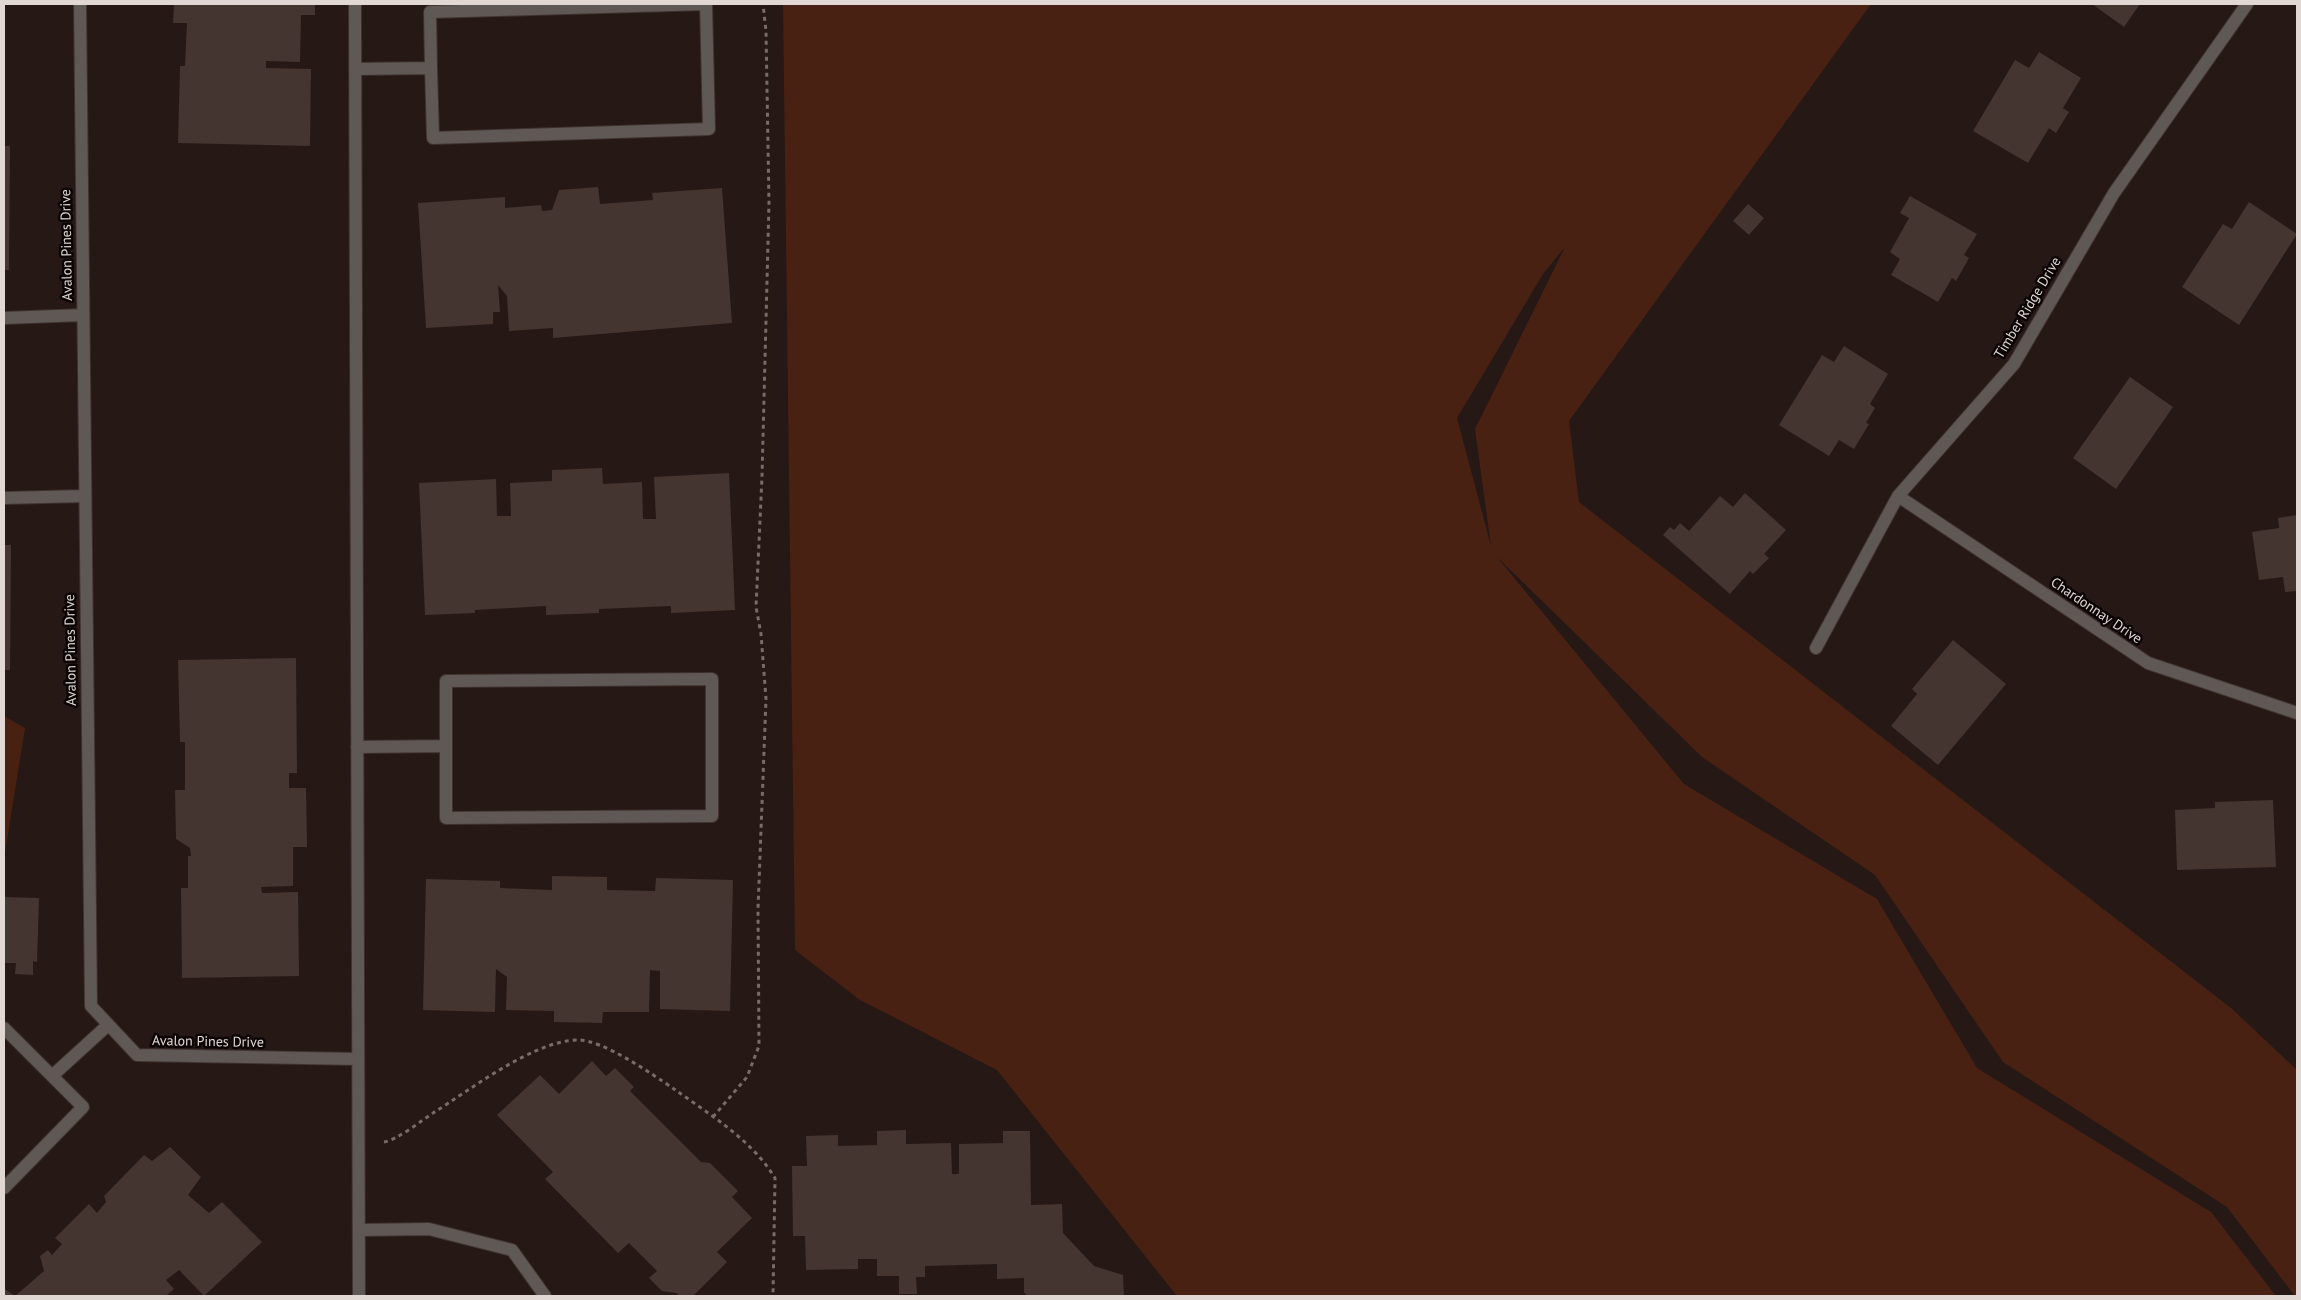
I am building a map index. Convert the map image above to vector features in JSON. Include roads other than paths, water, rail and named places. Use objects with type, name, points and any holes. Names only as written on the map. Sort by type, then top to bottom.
[{"type":"street","name":"Avalon Pines Drive","points":[[80,4],[91,1006],[137,1056],[358,1059]]},
{"type":"street","points":[[355,4],[359,1296]]},
{"type":"street","points":[[706,4],[709,130],[433,138],[432,68],[430,12],[706,4]]},
{"type":"street","name":"Timber Ridge Drive","points":[[1816,648],[1898,496],[2014,364],[2114,193],[2247,4]]},
{"type":"street","points":[[355,69],[432,68]]},
{"type":"street","points":[[4,318],[83,315]]},
{"type":"street","points":[[4,498],[84,496]]},
{"type":"street","name":"Chardonnay Drive","points":[[1898,496],[2148,663],[2297,713]]},
{"type":"street","points":[[712,679],[712,816],[446,818],[446,746],[446,681],[712,679]]},
{"type":"street","points":[[357,747],[446,746]]},
{"type":"street","points":[[52,1076],[108,1025]]},
{"type":"street","points":[[4,1028],[83,1107],[4,1188]]},
{"type":"street","points":[[359,1230],[429,1229],[512,1250],[545,1296]]}]
